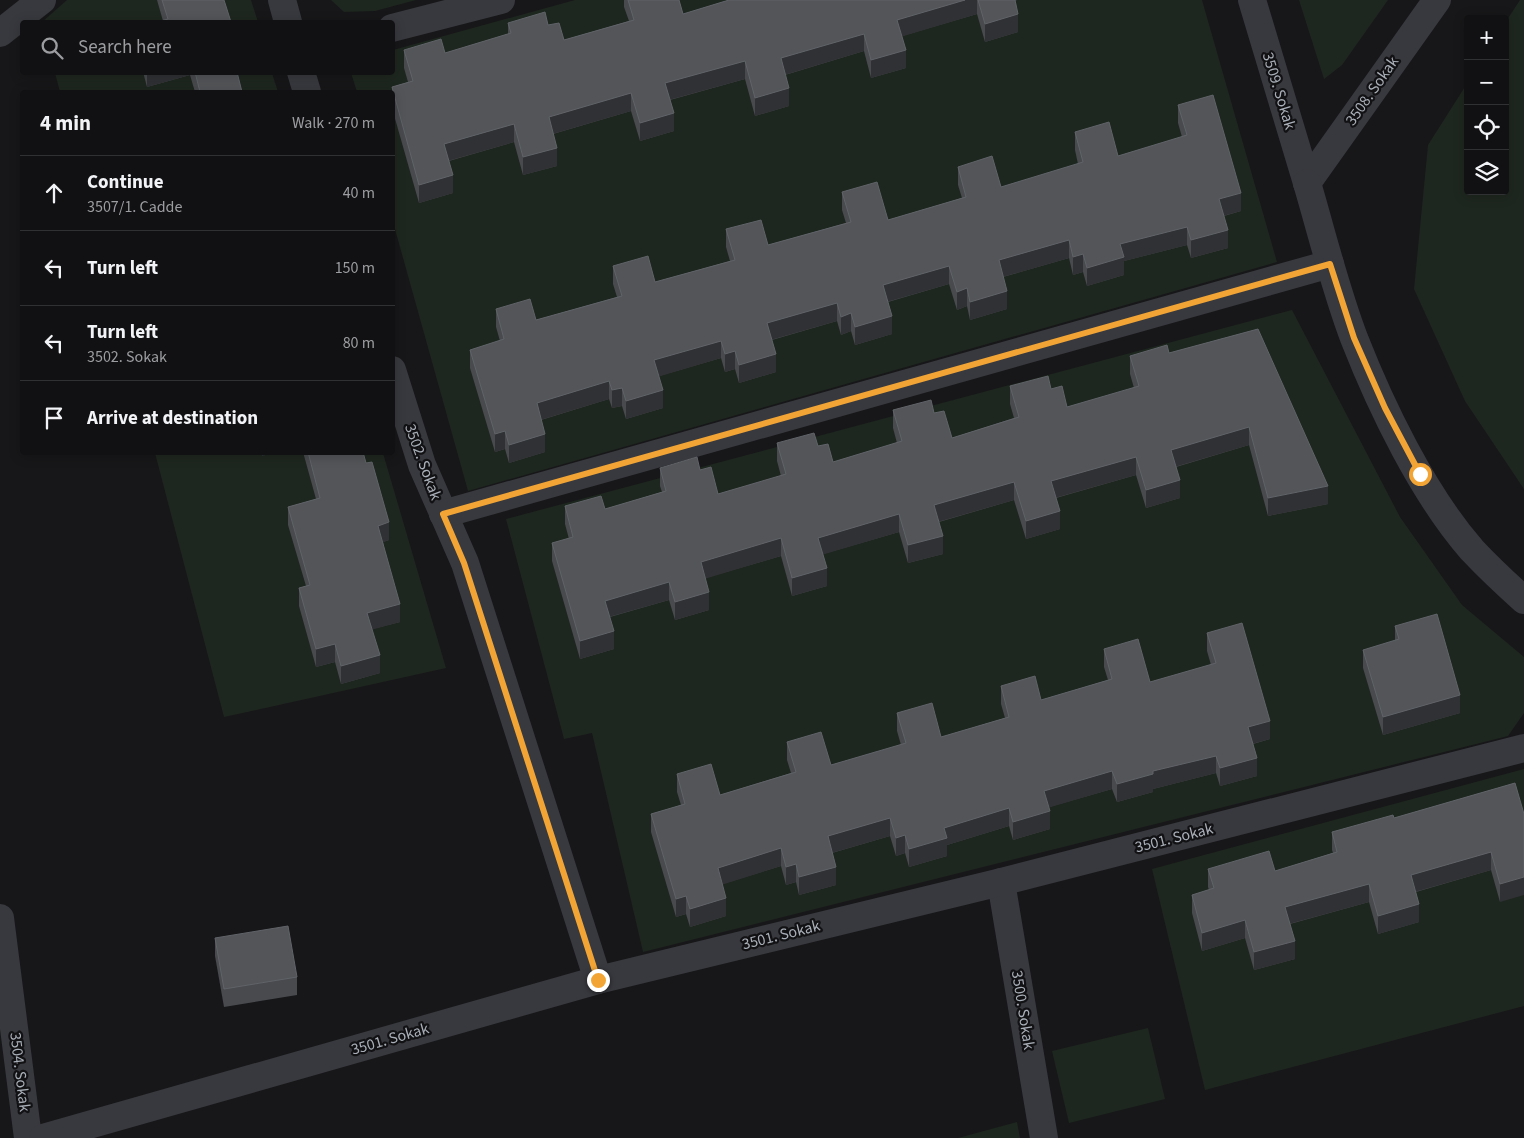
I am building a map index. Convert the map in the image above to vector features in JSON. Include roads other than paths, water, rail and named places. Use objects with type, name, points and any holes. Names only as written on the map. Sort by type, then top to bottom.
[{"type":"street","points":[[282,0],[287,20]]},
{"type":"street","points":[[395,27],[501,0]]},
{"type":"street","name":"3509. Sokak","points":[[1252,0],[1330,264],[1354,338],[1385,408],[1420,474],[1443,512],[1472,549],[1524,600]]},
{"type":"street","name":"3508. Sokak","points":[[1306,183],[1437,0]]},
{"type":"street","points":[[0,33],[32,4]]},
{"type":"street","points":[[302,75],[306,90]]},
{"type":"street","points":[[443,514],[1330,264]]},
{"type":"street","name":"3502. Sokak","points":[[395,380],[422,465],[464,563],[598,980]]},
{"type":"street","name":"3501. Sokak","points":[[43,1138],[598,980],[1001,882],[1524,748]]},
{"type":"street","name":"3500. Sokak","points":[[1001,882],[1044,1138]]},
{"type":"street","name":"3504. Sokak","points":[[0,918],[28,1138]]}]
